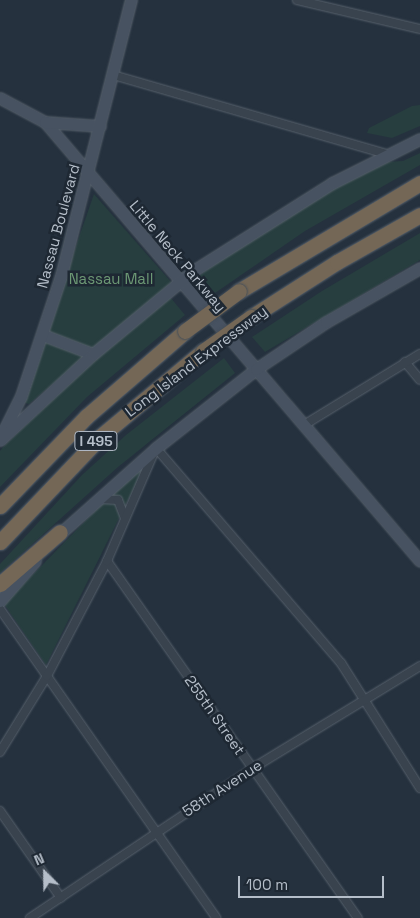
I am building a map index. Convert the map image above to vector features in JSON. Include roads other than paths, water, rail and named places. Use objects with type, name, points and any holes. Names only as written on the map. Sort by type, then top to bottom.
[{"type":"highway","name":"Long Island Expressway","points":[[0,506],[87,416],[185,331],[239,291],[420,183]]},
{"type":"highway","name":"Long Island Expressway","points":[[0,542],[101,436],[203,351],[300,284],[420,215]]},
{"type":"highway","points":[[0,584],[60,532]]},
{"type":"main road","name":"Nassau Boulevard","points":[[0,439],[13,415],[43,335],[88,173],[131,0]]},
{"type":"main road","name":"Little Neck Parkway","points":[[0,98],[45,122],[420,561]]},
{"type":"main road","points":[[45,122],[100,126]]},
{"type":"main road","points":[[0,439],[93,354],[179,281],[280,213],[387,154],[420,139]]},
{"type":"main road","points":[[0,601],[60,532],[156,448],[256,369],[326,322],[420,268]]},
{"type":"main road","points":[[43,335],[93,354]]},
{"type":"street","points":[[297,0],[329,4],[420,29]]},
{"type":"street","points":[[113,75],[387,154]]},
{"type":"street","points":[[304,425],[420,354]]},
{"type":"street","points":[[405,362],[420,380]]},
{"type":"street","points":[[0,752],[47,676],[107,561],[156,448],[341,663],[366,699],[420,788]]},
{"type":"street","points":[[98,499],[118,500],[124,508],[125,520]]},
{"type":"street","name":"255th Street","points":[[107,561],[358,918]]},
{"type":"street","points":[[0,609],[216,918]]},
{"type":"street","name":"58th Avenue","points":[[30,918],[252,768],[420,666]]},
{"type":"street","points":[[0,811],[61,898]]},
{"type":"park label","name":"Nassau Mall","points":[[111,279]]}]
